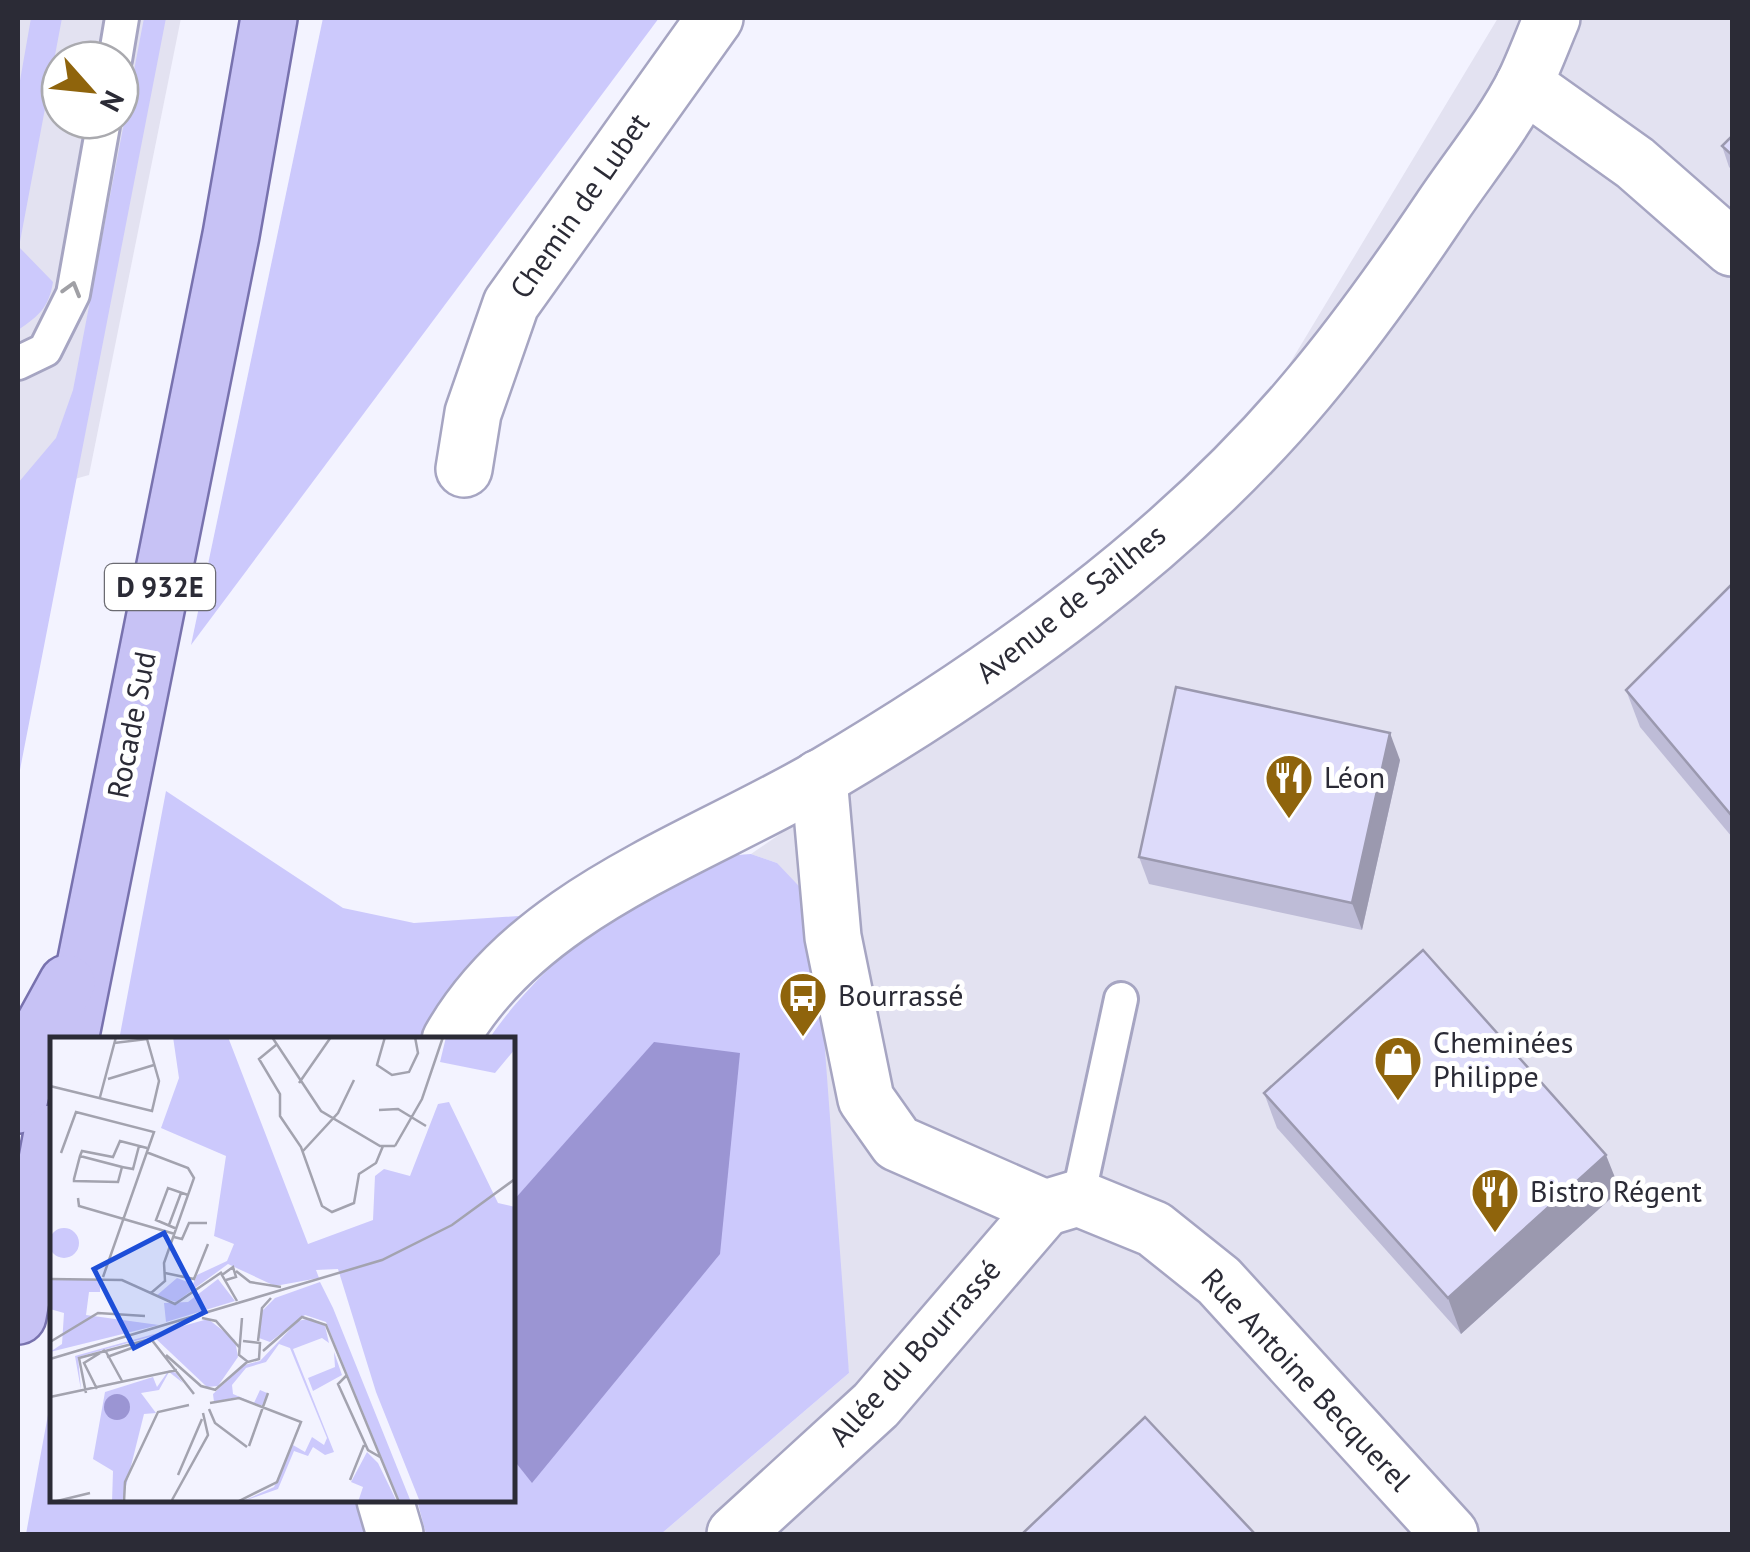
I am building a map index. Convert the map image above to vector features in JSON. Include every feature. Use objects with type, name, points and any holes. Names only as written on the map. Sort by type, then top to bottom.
[{"type":"main road","name":"Rocade Sud","points":[[71,1037],[231,234],[269,18]]},
{"type":"main road","name":"Rocade Sud","points":[[231,234],[287,18]]},
{"type":"main road","points":[[18,1105],[34,1043],[89,940]]},
{"type":"main road","points":[[18,1316],[50,1144]]},
{"type":"street","name":"Chemin de Lubet","points":[[464,469],[473,413],[510,304],[715,18]]},
{"type":"street","name":"Avenue de Sailhes","points":[[452,1037],[474,997],[575,910],[819,778],[976,680],[1076,607],[1195,504],[1306,391],[1416,245],[1524,84],[1552,18]]},
{"type":"street","points":[[1524,84],[1634,163],[1732,248]]},
{"type":"street","name":"Rue Antoine Becquerel","points":[[819,778],[833,936],[866,1099],[897,1143],[1061,1203],[1154,1229],[1218,1281],[1450,1534]]},
{"type":"street","name":"Allée du Bourrassé","points":[[736,1534],[876,1405],[1061,1203]]},
{"type":"street","points":[[386,1502],[395,1534]]},
{"type":"lane","points":[[18,363],[44,350],[73,294],[100,140]]},
{"type":"lane","points":[[1061,1203],[1121,999]]},
{"type":"shaded area","points":[[18,18],[181,18],[89,475],[18,495]]},
{"type":"shaded area","points":[[31,18],[62,18],[58,40],[40,40],[40,135],[19,247],[53,282],[42,310],[18,330],[18,92]]},
{"type":"shaded area","points":[[144,18],[166,18],[18,780],[18,483],[56,438],[73,390],[121,140],[140,140],[140,40]]},
{"type":"shaded area","points":[[323,18],[659,18],[191,645]]},
{"type":"shaded area","points":[[1498,18],[1732,18],[1732,1534],[661,1534],[849,1373],[777,863],[751,854],[1167,567]]},
{"type":"shaded area","points":[[166,791],[343,908],[414,923],[519,916],[465,974],[421,1037],[120,1037]]},
{"type":"shaded area","points":[[751,854],[777,863],[814,902],[849,1373],[661,1534],[426,1534],[418,1502],[515,1502],[515,1037],[490,1037],[537,980],[605,921],[680,874],[716,860]]},
{"type":"shaded area","points":[[654,1042],[740,1053],[720,1254],[532,1483],[515,1462],[515,1199]]},
{"type":"shaded area","points":[[50,1404],[50,1502],[356,1502],[366,1534],[26,1534]]},
{"type":"building","points":[[1732,136],[1732,155],[1722,146]]},
{"type":"building","points":[[1732,584],[1732,816],[1626,690]]},
{"type":"building","points":[[1176,687],[1390,733],[1352,903],[1139,857]]},
{"type":"building","points":[[1423,950],[1606,1155],[1448,1298],[1264,1093]]},
{"type":"building","points":[[1145,1417],[1255,1534],[1022,1534]]},
{"type":"place","name":"Léon","points":[[1289,820]]},
{"type":"place","name":"Bourrassé","points":[[803,1038]]},
{"type":"place","name":"Cheminées Philippe","points":[[1398,1102]]},
{"type":"place","name":"Bistro Régent","points":[[1495,1234]]}]
